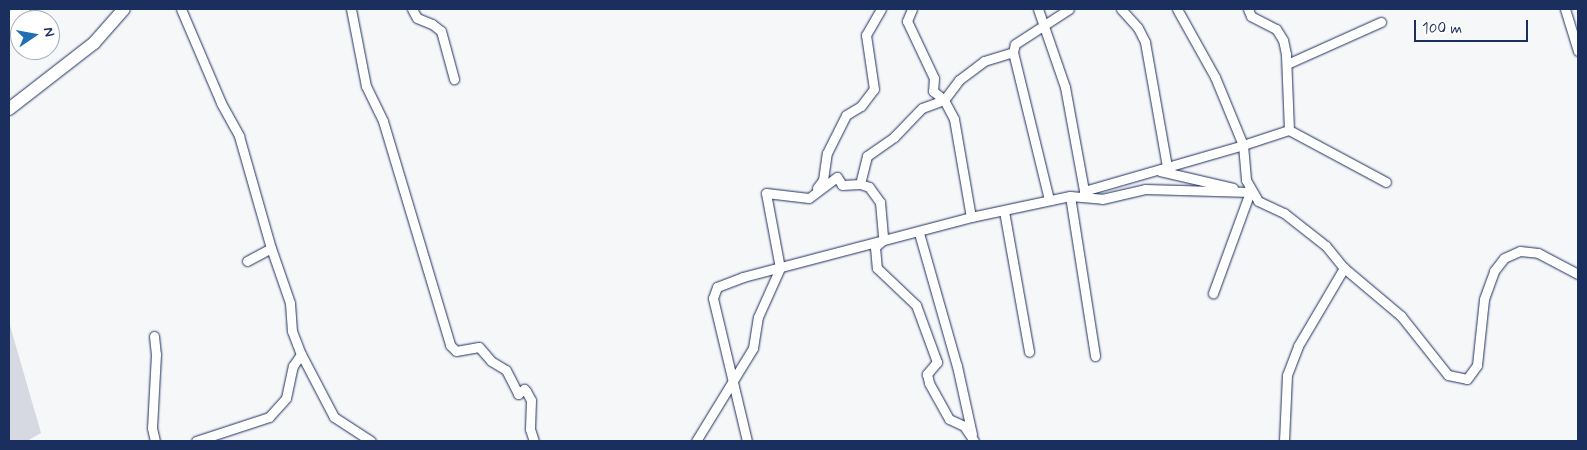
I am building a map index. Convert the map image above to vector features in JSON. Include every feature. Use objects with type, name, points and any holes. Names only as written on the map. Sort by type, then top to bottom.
[{"type":"highway","points":[[9,24],[22,9]]},
{"type":"street","points":[[9,109],[94,43],[124,9]]},
{"type":"street","points":[[182,9],[221,103],[239,136],[271,248],[290,303],[292,331],[301,354],[334,417],[371,441]]},
{"type":"street","points":[[351,9],[366,86],[383,121],[450,345],[456,351],[479,347],[490,360],[506,370],[518,394],[524,389],[526,391],[531,403],[530,429],[534,441]]},
{"type":"street","points":[[412,9],[417,18],[432,24],[441,31],[454,79]]},
{"type":"street","points":[[696,441],[753,348],[758,318],[780,268],[766,193],[809,198],[823,180],[827,153],[846,115],[860,106],[874,90],[866,35],[881,9]]},
{"type":"street","points":[[912,9],[907,21],[934,78],[933,91],[944,100],[954,119],[971,217]]},
{"type":"street","points":[[1038,9],[1065,87],[1084,191],[1289,130],[1386,182]]},
{"type":"street","points":[[1049,200],[1013,52],[1015,44],[1069,9]]},
{"type":"street","points":[[1121,9],[1138,28],[1145,42],[1167,167]]},
{"type":"street","points":[[1177,9],[1215,77],[1243,145],[1250,192],[1212,293]]},
{"type":"street","points":[[1248,9],[1251,16],[1276,29],[1282,40],[1287,64],[1289,130]]},
{"type":"street","points":[[1565,9],[1578,51]]},
{"type":"street","points":[[1287,64],[1382,22]]},
{"type":"street","points":[[860,184],[867,156],[894,137],[922,108],[944,100],[959,80],[984,62],[1013,52]]},
{"type":"street","points":[[1153,171],[1167,172],[1250,192],[1258,201],[1284,213],[1304,228],[1344,268],[1401,316],[1448,375],[1462,380],[1470,377],[1477,365],[1484,299],[1494,272],[1504,258],[1520,251],[1538,253],[1578,274]]},
{"type":"street","points":[[812,194],[837,177],[842,185],[860,184],[869,187],[880,202],[883,240]]},
{"type":"street","points":[[747,441],[713,298],[717,287],[726,282],[883,240],[919,233],[971,217],[1070,196],[1102,199],[1145,189],[1250,192]]},
{"type":"street","points":[[1070,196],[1096,356]]},
{"type":"street","points":[[1004,211],[1029,352]]},
{"type":"street","points":[[919,233],[957,366],[973,439]]},
{"type":"street","points":[[883,240],[875,246],[877,268],[911,298],[937,362],[927,374],[929,383],[950,419],[964,426],[973,439]]},
{"type":"street","points":[[247,261],[271,248]]},
{"type":"street","points":[[1284,441],[1287,375],[1298,346],[1344,268]]},
{"type":"street","points":[[154,336],[156,354],[152,428],[155,441]]},
{"type":"street","points":[[196,441],[269,417],[286,398],[293,366],[301,354]]},
{"type":"shaded area","points":[[9,322],[41,433],[27,441],[9,441]]}]
